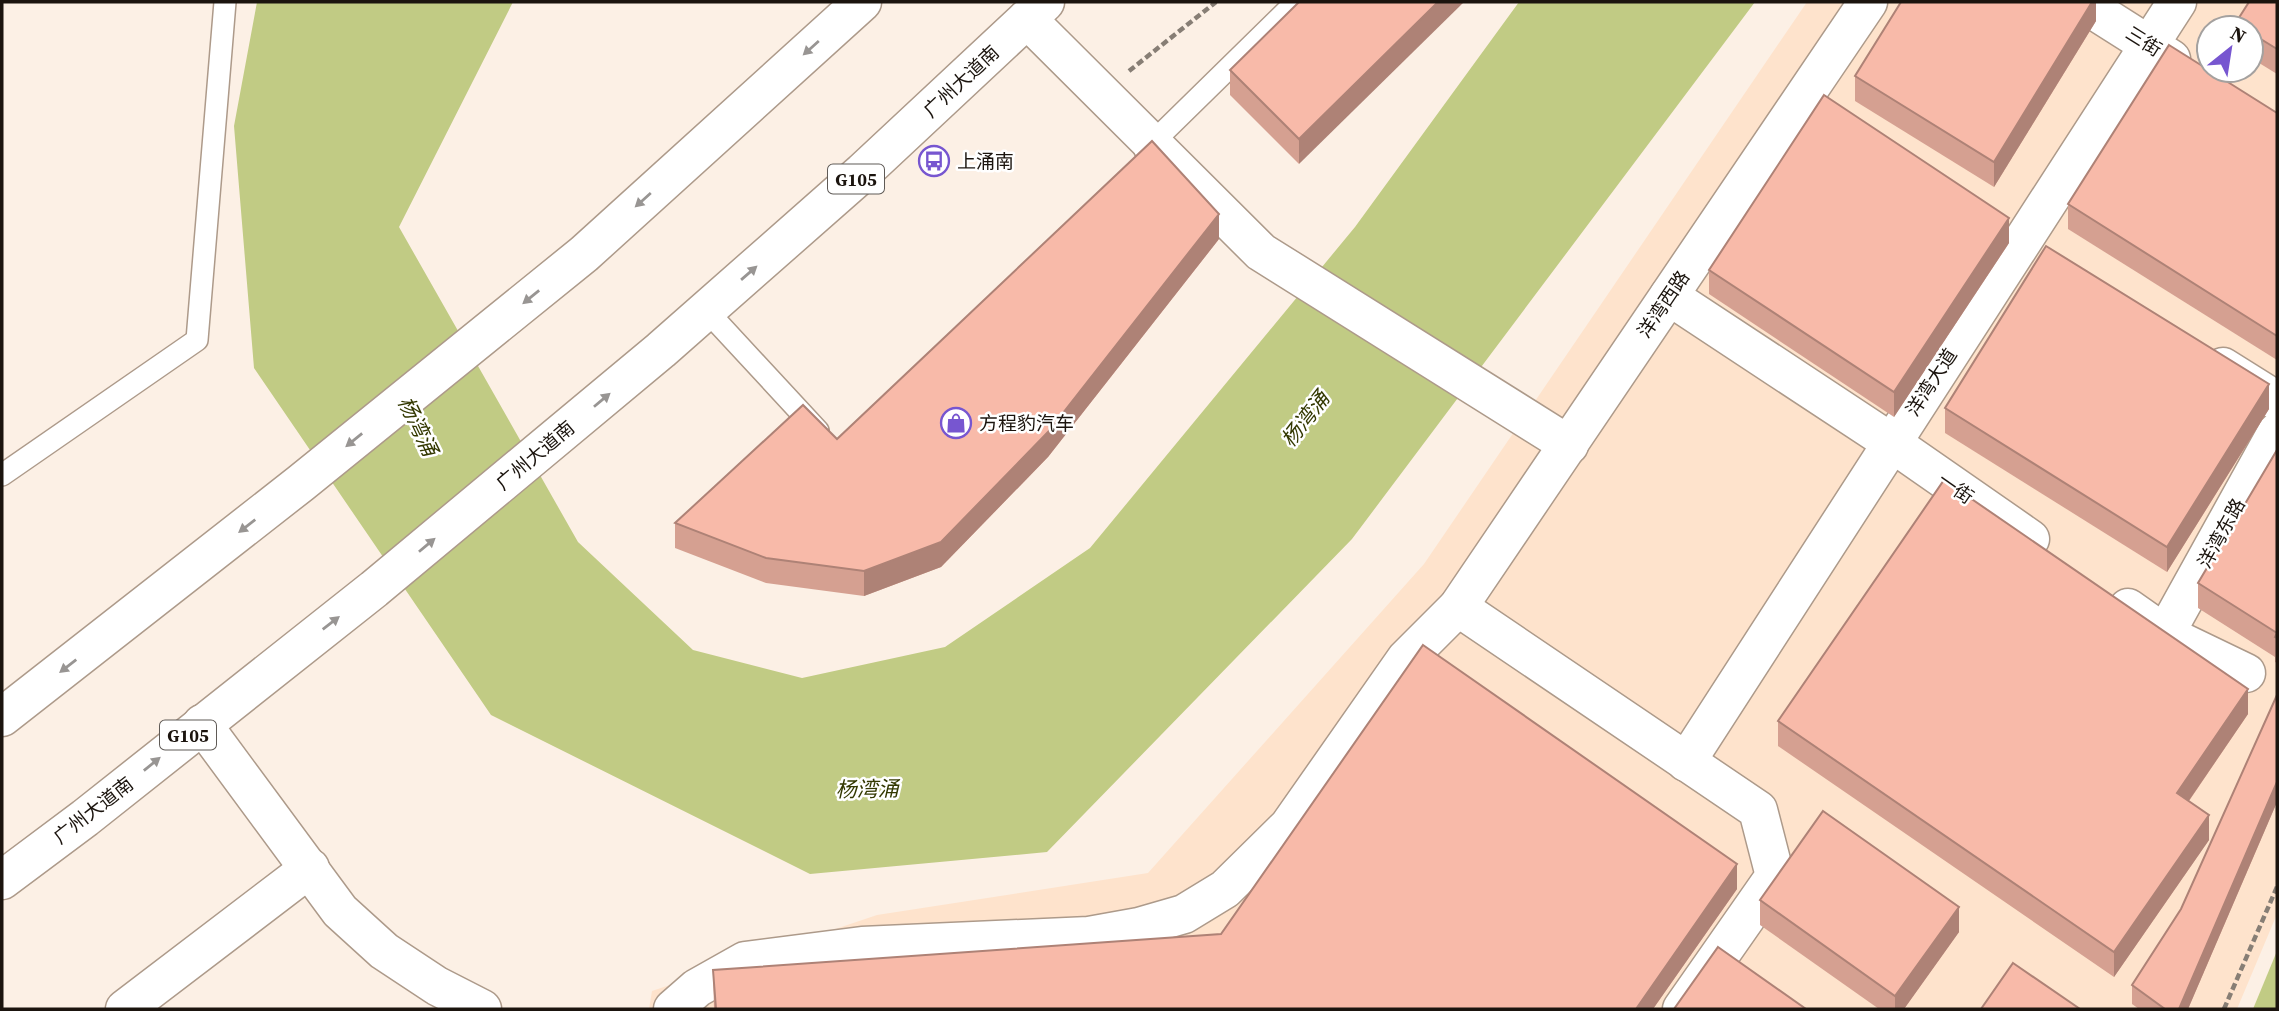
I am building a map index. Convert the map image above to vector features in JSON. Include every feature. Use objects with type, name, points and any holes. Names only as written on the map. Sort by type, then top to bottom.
[{"type":"main road","points":[[2,717],[300,484],[584,254],[862,2]]},
{"type":"main road","name":"洋湾西路","points":[[673,1009],[697,988],[745,961],[862,946],[1089,936],[1139,927],[1184,914],[1225,889],[1289,826],[1406,659],[1458,607],[1868,2]]},
{"type":"main road","name":"三街","points":[[2081,2],[2195,74]]},
{"type":"main road","name":"洋湾大道","points":[[1686,762],[1892,443],[2012,231],[2177,2]]},
{"type":"main road","points":[[1036,11],[1142,153],[1261,252],[1569,445]]},
{"type":"main road","name":"广州大道南","points":[[2,880],[85,818],[374,589],[661,350],[863,172],[1036,11]]},
{"type":"main road","points":[[1804,96],[1839,119]]},
{"type":"main road","points":[[2012,231],[2058,261]]},
{"type":"main road","name":"一街","points":[[1669,296],[1892,443],[2063,562]]},
{"type":"main road","points":[[2196,350],[2277,401]]},
{"type":"main road","name":"洋湾东路","points":[[2165,634],[2277,432]]},
{"type":"main road","points":[[2097,586],[2165,634],[2246,673]]},
{"type":"main road","points":[[1458,607],[1758,810],[1774,876],[1682,1009]]},
{"type":"main road","points":[[202,724],[340,911],[384,951],[437,986],[482,1009]]},
{"type":"main road","points":[[125,1009],[310,868]]},
{"type":"lane","points":[[2,475],[197,340],[225,2]]},
{"type":"lane","points":[[1142,153],[1296,2]]},
{"type":"lane","points":[[706,310],[832,446]]},
{"type":"path","points":[[1122,76],[1216,2]]},
{"type":"path","points":[[2224,1009],[2277,887]]},
{"type":"shaded area","points":[[1807,2],[2277,2],[2277,914],[2237,1009],[649,1009],[652,991],[877,915],[1148,873],[1424,564]]},
{"type":"water","name":"杨湾涌","points":[[257,2],[513,2],[399,227],[578,542],[693,650],[802,678],[945,647],[1090,548],[1355,227],[1519,2],[1755,2],[1352,539],[1047,852],[810,874],[491,715],[254,368],[234,126]]},
{"type":"water","points":[[2277,951],[2277,1009],[2253,1009]]},
{"type":"building","points":[[1299,2],[1438,2],[1299,139],[1230,70]]},
{"type":"building","points":[[1901,2],[2092,2],[1994,162],[1855,76]]},
{"type":"building","points":[[2249,2],[2277,2],[2277,49],[2265,42],[2265,14],[2241,14]]},
{"type":"building","points":[[2169,45],[2195,61],[2195,84],[2231,84],[2277,113],[2277,336],[2068,204]]},
{"type":"building","points":[[1824,95],[2009,218],[1894,392],[1709,270]]},
{"type":"building","points":[[1152,141],[1219,214],[1048,432],[941,542],[864,571],[766,558],[675,523],[803,405],[837,439]]},
{"type":"building","points":[[2046,246],[2269,384],[2167,547],[1945,408]]},
{"type":"building","points":[[2277,450],[2277,633],[2198,583]]},
{"type":"building","points":[[1944,480],[2248,689],[2177,793],[2209,815],[2114,952],[1778,721]]},
{"type":"building","points":[[1423,645],[1737,864],[1636,1009],[716,1009],[713,970],[1221,934]]},
{"type":"building","points":[[2277,695],[2277,782],[2179,1009],[2165,1009],[2132,985],[2181,909]]},
{"type":"building","points":[[1823,811],[1959,907],[1895,996],[1760,900]]},
{"type":"building","points":[[1718,947],[1806,1009],[1674,1009]]},
{"type":"building","points":[[2013,963],[2080,1009],[1981,1009]]},
{"type":"place","name":"上涌南","points":[[934,161]]},
{"type":"place","name":"方程豹汽车","points":[[956,423]]}]
